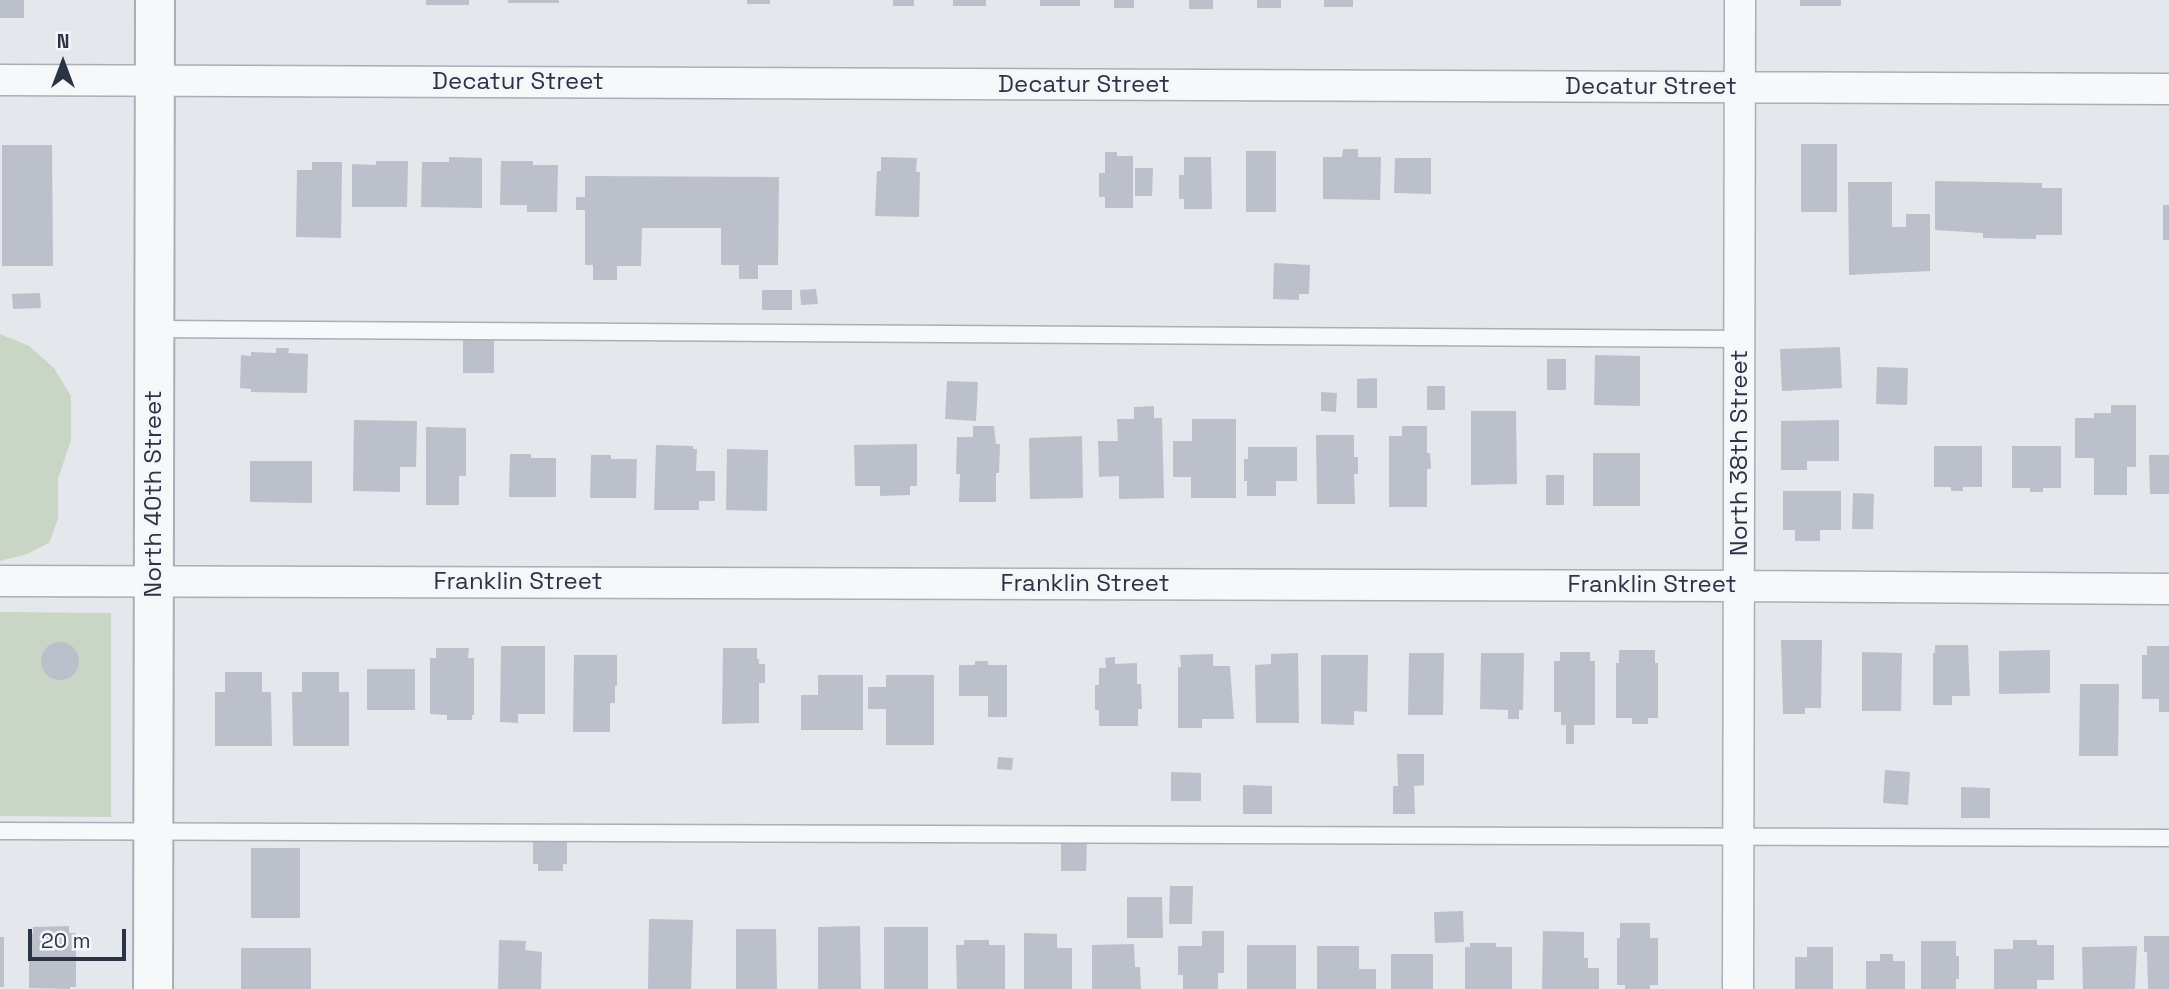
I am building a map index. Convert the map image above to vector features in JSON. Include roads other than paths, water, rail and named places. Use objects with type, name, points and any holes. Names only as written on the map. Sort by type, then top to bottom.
[{"type":"street","name":"North 40th Street","points":[[153,989],[155,0]]},
{"type":"street","name":"North 38th Street","points":[[1738,989],[1740,0]]},
{"type":"street","name":"Decatur Street","points":[[0,80],[2169,89]]},
{"type":"street","name":"Franklin Street","points":[[0,581],[2169,589]]},
{"type":"lane","points":[[154,329],[1739,340]]},
{"type":"lane","points":[[0,831],[2169,838]]}]
